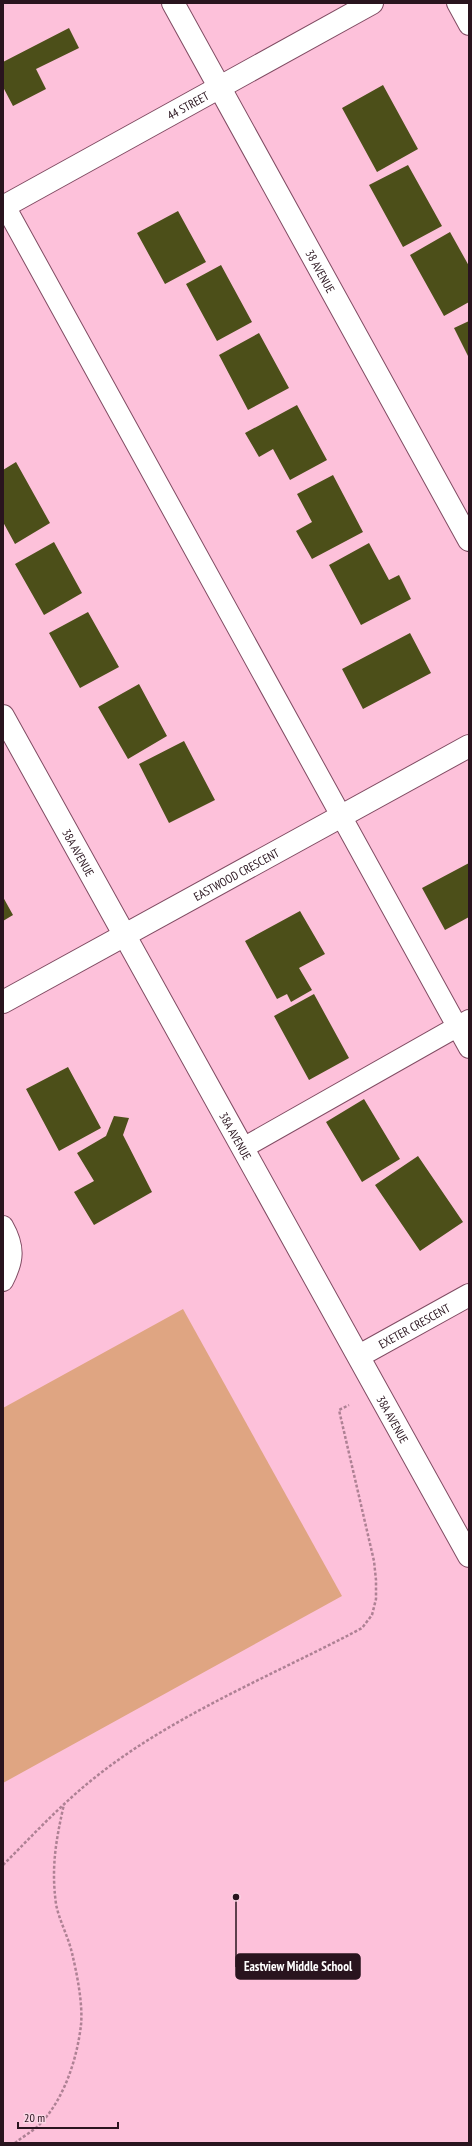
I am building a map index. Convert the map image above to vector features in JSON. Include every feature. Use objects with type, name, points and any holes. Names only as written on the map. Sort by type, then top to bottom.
[{"type":"street","name":"38 AVENUE","points":[[173,3],[469,540]]},
{"type":"street","name":"44 STREET","points":[[4,207],[372,3]]},
{"type":"street","name":"38A AVENUE","points":[[3,716],[469,1556]]},
{"type":"street","name":"EASTWOOD CRESCENT","points":[[3,1002],[469,746]]},
{"type":"street","name":"EXETER CRESCENT","points":[[359,1356],[469,1295]]},
{"type":"lane","points":[[456,3],[469,25]]},
{"type":"lane","points":[[4,207],[341,815],[463,1024],[469,1048]]},
{"type":"lane","points":[[243,1148],[463,1024]]},
{"type":"lane","points":[[3,1226],[13,1251],[11,1266],[3,1281]]},
{"type":"path","points":[[3,1865],[64,1804],[102,1772],[143,1744],[196,1714],[362,1628],[372,1615],[376,1599],[374,1561],[339,1410],[349,1405]]},
{"type":"path","points":[[15,2143],[39,2125],[57,2102],[71,2068],[81,2025],[78,1985],[72,1952],[56,1905],[54,1849],[64,1804]]},
{"type":"shaded area","points":[[183,1309],[342,1596],[3,1783],[3,1408]]},
{"type":"building","points":[[69,28],[79,48],[36,69],[46,89],[13,106],[3,87],[3,62]]},
{"type":"building","points":[[383,85],[418,149],[377,172],[342,108]]},
{"type":"building","points":[[408,165],[442,226],[403,247],[369,185]]},
{"type":"building","points":[[178,211],[206,262],[165,284],[137,233]]},
{"type":"building","points":[[450,232],[469,266],[469,302],[444,316],[410,255]]},
{"type":"building","points":[[221,265],[252,322],[217,341],[186,284]]},
{"type":"building","points":[[469,321],[469,358],[454,328]]},
{"type":"building","points":[[259,333],[289,388],[248,410],[219,355]]},
{"type":"building","points":[[297,405],[327,460],[290,480],[273,449],[259,457],[245,433]]},
{"type":"building","points":[[16,462],[50,523],[15,544],[3,522],[3,470]]},
{"type":"building","points":[[333,475],[363,532],[312,559],[296,531],[312,522],[297,494]]},
{"type":"building","points":[[54,542],[82,593],[44,615],[15,564]]},
{"type":"building","points":[[369,543],[389,580],[399,575],[411,599],[361,625],[329,565]]},
{"type":"building","points":[[88,612],[119,667],[80,688],[49,633]]},
{"type":"building","points":[[410,633],[431,673],[363,709],[342,669]]},
{"type":"building","points":[[139,684],[167,736],[128,759],[98,707]]},
{"type":"building","points":[[184,741],[215,800],[169,823],[139,764]]},
{"type":"building","points":[[469,863],[469,917],[445,930],[422,888]]},
{"type":"building","points":[[3,897],[13,915],[3,921]]},
{"type":"building","points":[[300,911],[325,954],[299,968],[312,990],[291,1002],[287,994],[277,999],[245,941]]},
{"type":"building","points":[[314,994],[349,1058],[309,1080],[274,1016]]},
{"type":"building","points":[[68,1067],[101,1128],[59,1151],[26,1089]]},
{"type":"building","points":[[364,1099],[400,1159],[362,1182],[326,1122]]},
{"type":"building","points":[[114,1116],[129,1118],[123,1135],[152,1192],[94,1225],[74,1192],[94,1181],[77,1153],[106,1136]]},
{"type":"building","points":[[418,1156],[463,1222],[420,1251],[375,1185]]},
{"type":"place","name":"Eastview Middle School","points":[[236,1897]]}]
